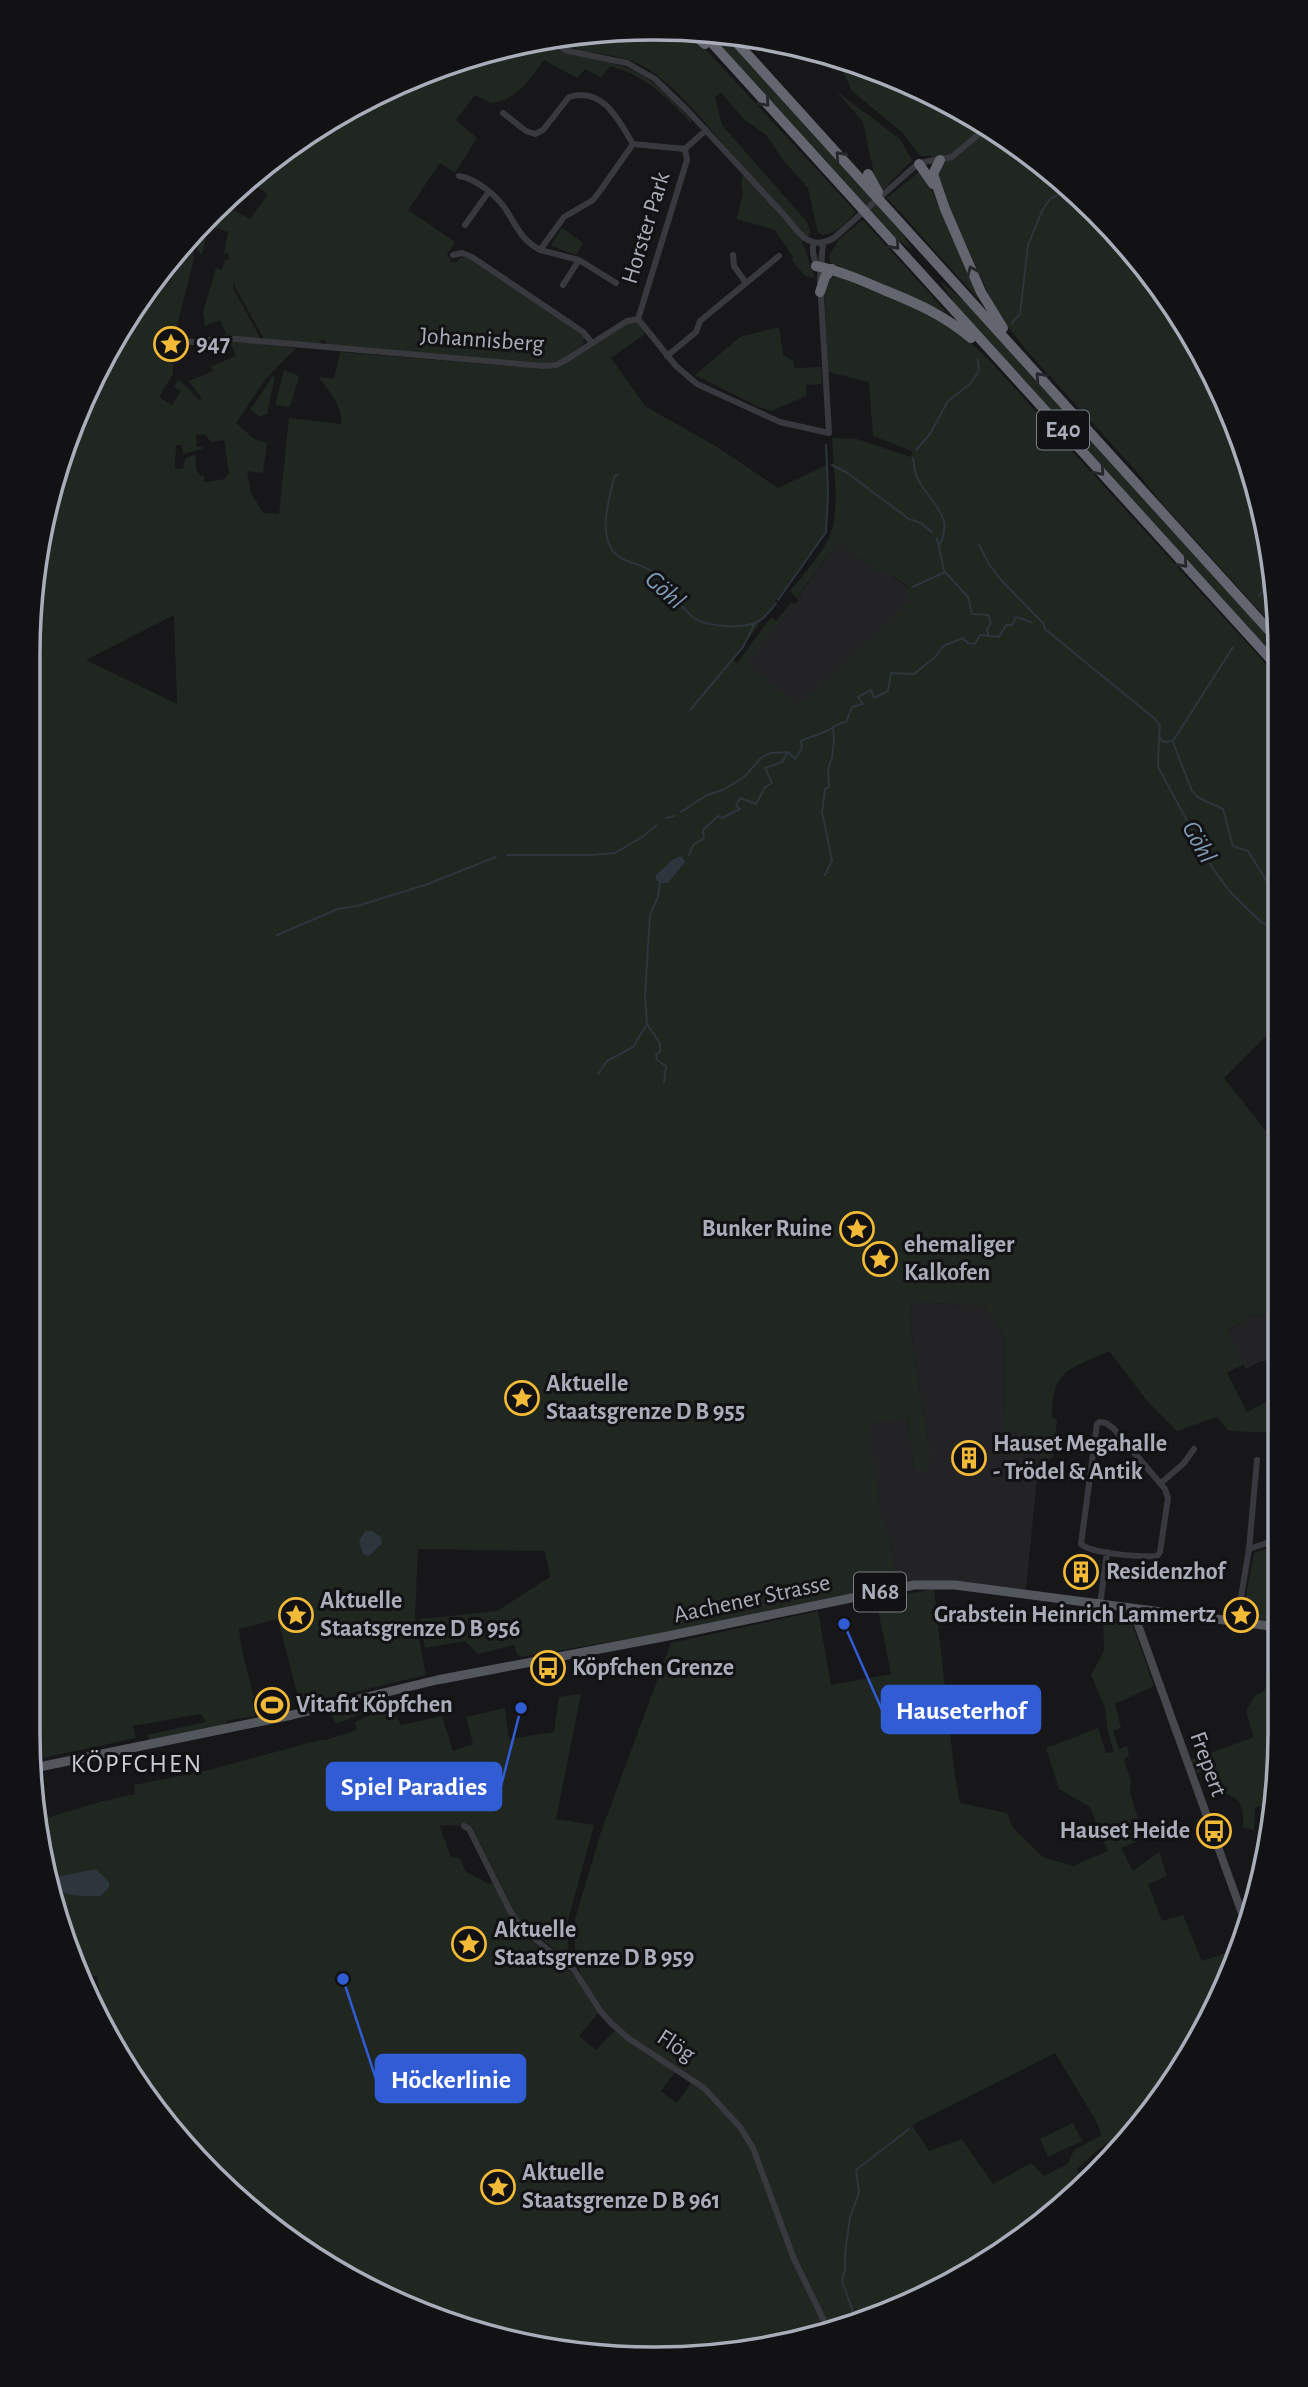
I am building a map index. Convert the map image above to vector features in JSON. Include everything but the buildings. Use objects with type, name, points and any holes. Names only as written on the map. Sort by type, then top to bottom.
[{"type":"highway","points":[[704,43],[720,52]]},
{"type":"highway","name":"E40","points":[[713,44],[1268,656]]},
{"type":"highway","name":"E40","points":[[741,47],[1267,628]]},
{"type":"highway","points":[[940,160],[933,174],[938,192],[987,304],[1009,335],[1017,352]]},
{"type":"highway","points":[[919,164],[938,192]]},
{"type":"highway","points":[[868,174],[886,206]]},
{"type":"highway","points":[[822,269],[933,311],[988,348]]},
{"type":"highway","points":[[820,292],[825,277],[822,269]]},
{"type":"main road","name":"Aachener Strasse","points":[[42,1766],[449,1678],[914,1585],[955,1586],[1268,1626]]},
{"type":"street","points":[[562,48],[615,60],[638,69],[671,93],[801,236],[813,243],[823,243],[834,238],[919,164],[955,155],[979,134]]},
{"type":"street","name":"Horster Park","points":[[503,113],[526,131],[535,134],[543,130],[569,97],[584,94],[612,110],[633,144]]},
{"type":"street","name":"Horster Park","points":[[633,144],[685,149],[706,131]]},
{"type":"street","name":"Horster Park","points":[[540,250],[564,217],[593,200],[633,144]]},
{"type":"street","name":"Horster Park","points":[[638,318],[687,160],[685,149]]},
{"type":"street","name":"Horster Park","points":[[459,176],[475,182],[499,201],[508,212],[516,231],[527,243],[540,250],[579,260],[616,283]]},
{"type":"street","points":[[464,225],[488,193]]},
{"type":"street","points":[[813,243],[822,269]]},
{"type":"street","points":[[822,269],[823,243]]},
{"type":"street","points":[[453,255],[461,253],[472,257],[583,332],[592,343]]},
{"type":"street","points":[[733,255],[734,266],[746,282]]},
{"type":"street","points":[[667,356],[696,332],[700,321],[779,256]]},
{"type":"street","points":[[563,285],[579,260]]},
{"type":"street","points":[[638,318],[687,377],[708,390],[780,422],[829,433],[820,292]]},
{"type":"street","name":"Johannisberg","points":[[174,341],[194,342],[223,338],[535,366],[561,363],[627,321],[638,318]]},
{"type":"street","points":[[1106,1423],[1114,1429],[1161,1483],[1168,1498],[1160,1552],[1157,1556],[1107,1552],[1087,1549],[1082,1545],[1097,1424],[1106,1423]]},
{"type":"street","points":[[1161,1483],[1184,1464],[1194,1449]]},
{"type":"street","points":[[1237,1621],[1249,1549],[1257,1460]]},
{"type":"street","points":[[1249,1549],[1268,1542]]},
{"type":"street","points":[[1100,1605],[1107,1552]]},
{"type":"street","name":"Frepert","points":[[1138,1610],[1137,1622],[1241,1911]]},
{"type":"street","name":"Flög","points":[[464,1826],[469,1829],[509,1909],[522,1929],[574,1970],[612,2024],[704,2088],[740,2127],[753,2148],[794,2259],[825,2322]]},
{"type":"shaded area","points":[[654,40],[699,43],[856,212],[837,230],[822,235],[817,230],[808,188],[784,161],[767,136],[745,120],[721,93],[715,97],[722,125],[807,222],[811,233],[802,241],[815,278],[805,276],[791,259],[793,257],[775,230],[737,219],[743,193],[741,182],[746,171],[679,94],[648,69],[632,61],[578,51],[575,46],[614,42]]},
{"type":"shaded area","points":[[719,45],[736,46],[900,229],[912,250],[888,233]]},
{"type":"shaded area","points":[[554,49],[632,70],[668,95],[691,119],[691,123],[655,88],[623,70],[610,66],[601,77],[585,69],[577,78],[544,60],[522,88],[509,98],[491,103],[475,95],[456,120],[477,138],[455,173],[440,163],[408,210],[455,242],[447,254],[451,262],[455,263],[467,257],[584,337],[583,346],[562,360],[542,364],[326,345],[326,341],[322,340],[319,345],[264,339],[233,283],[233,288],[264,345],[296,348],[265,380],[236,423],[254,439],[267,443],[263,473],[247,471],[251,493],[263,513],[279,514],[289,418],[341,424],[338,406],[320,379],[334,379],[340,352],[543,369],[555,367],[628,322],[637,320],[644,335],[611,358],[645,406],[717,447],[778,488],[827,465],[827,528],[824,535],[733,660],[737,663],[771,617],[776,621],[791,603],[795,605],[745,663],[799,706],[911,600],[905,594],[909,588],[892,575],[880,570],[878,572],[839,542],[799,594],[799,600],[790,591],[819,555],[834,522],[836,498],[832,438],[857,439],[911,457],[912,451],[873,436],[869,382],[828,372],[824,289],[829,280],[837,275],[923,310],[961,333],[990,361],[1268,666],[1268,1034],[1224,1078],[1268,1134],[1268,1318],[1252,1315],[1228,1331],[1244,1364],[1227,1373],[1247,1412],[1268,1402],[1268,1433],[1229,1431],[1217,1417],[1177,1431],[1148,1402],[1109,1351],[1074,1367],[1060,1379],[1053,1401],[1052,1417],[1057,1420],[1053,1457],[1038,1468],[1041,1437],[1006,1431],[1004,1427],[1005,1338],[985,1306],[918,1302],[910,1306],[913,1350],[929,1445],[930,1464],[925,1472],[914,1469],[908,1418],[869,1424],[881,1515],[890,1537],[896,1584],[667,1632],[521,1657],[514,1645],[478,1654],[465,1641],[425,1648],[420,1619],[497,1611],[550,1577],[545,1551],[418,1549],[415,1617],[426,1675],[300,1705],[278,1619],[239,1629],[254,1697],[252,1699],[255,1716],[227,1721],[226,1725],[152,1740],[147,1735],[206,1722],[201,1714],[133,1726],[136,1738],[41,1758],[40,654],[46,574],[61,495],[87,419],[122,347],[159,291],[172,279],[170,277],[193,249],[194,259],[173,341],[173,374],[159,397],[172,405],[181,391],[174,387],[178,380],[199,400],[202,399],[189,381],[213,371],[211,366],[236,356],[220,320],[205,326],[203,312],[216,268],[222,270],[229,254],[224,253],[228,232],[213,227],[232,209],[250,219],[268,194],[257,187],[280,167],[347,122],[419,87],[495,61],[534,52]],"holes":[[[205,434],[211,442],[224,440],[229,473],[225,479],[205,482],[204,476],[199,475],[196,467],[195,454],[185,459],[183,469],[175,469],[176,445],[182,445],[183,454],[202,449],[204,446],[197,447],[196,435]],[[174,615],[177,704],[86,660]]]},
{"type":"shaded area","points":[[843,70],[889,87],[925,104],[961,122],[995,144],[1028,167],[1088,220],[1141,280],[1186,347],[1221,419],[1247,495],[1256,534],[1266,618],[1008,327],[991,299],[937,181],[939,167],[932,156],[920,156],[903,133],[852,91]]},
{"type":"shaded area","points":[[835,90],[900,139],[912,160],[882,191],[888,197],[919,172],[928,181],[980,301],[881,191],[876,183],[863,122]]},
{"type":"shaded area","points":[[863,220],[947,313],[831,263],[829,256],[839,239]]},
{"type":"shaded area","points":[[562,228],[583,243],[576,255],[552,246]]},
{"type":"shaded area","points":[[207,234],[202,255],[197,245]]},
{"type":"shaded area","points":[[940,281],[970,306],[1267,633],[1268,651],[957,307]]},
{"type":"shaded area","points":[[779,327],[783,355],[793,361],[795,368],[821,367],[822,384],[806,385],[806,396],[772,411],[695,375],[740,337]]},
{"type":"shaded area","points":[[284,370],[299,376],[290,407],[275,405]]},
{"type":"shaded area","points":[[275,376],[267,414],[260,417],[250,410]]},
{"type":"shaded area","points":[[839,542],[878,572],[880,570],[891,575],[909,589],[911,600],[799,707],[744,663],[801,597],[799,595]]},
{"type":"shaded area","points":[[681,856],[685,862],[668,883],[659,883],[656,875],[672,860]]},
{"type":"shaded area","points":[[918,1302],[985,1306],[1005,1338],[1004,1427],[1007,1431],[1041,1437],[1026,1590],[938,1581],[896,1584],[890,1537],[881,1515],[868,1424],[908,1418],[914,1469],[929,1445],[913,1350],[910,1306]]},
{"type":"shaded area","points":[[1252,1315],[1267,1316],[1268,1361],[1261,1361],[1246,1369],[1228,1332]]},
{"type":"shaded area","points":[[365,1531],[372,1531],[381,1537],[382,1543],[369,1556],[363,1554],[359,1541]]},
{"type":"shaded area","points":[[1268,1548],[1268,1621],[1242,1617],[1254,1553]]},
{"type":"shaded area","points":[[934,1589],[960,1803],[1007,1813],[1013,1828],[1043,1857],[1073,1866],[1108,1851],[1090,1807],[1059,1789],[1046,1748],[1098,1728],[1106,1753],[1114,1752],[1105,1708],[1091,1675],[1104,1651],[1103,1612],[1129,1615],[1154,1686],[1115,1704],[1121,1728],[1113,1731],[1119,1749],[1127,1746],[1129,1756],[1124,1760],[1131,1781],[1130,1792],[1144,1838],[1121,1848],[1133,1871],[1159,1852],[1167,1876],[1148,1884],[1162,1921],[1183,1915],[1202,1961],[1227,1953],[1186,2040],[1164,2074],[1115,2138],[1077,2169],[1079,2175],[1059,2194],[1028,2220],[961,2265],[889,2300],[813,2326],[774,2335],[694,2345],[654,2347],[574,2341],[495,2326],[457,2314],[419,2300],[347,2265],[280,2220],[249,2194],[220,2167],[167,2107],[122,2040],[104,2004],[97,1976],[91,1976],[87,1968],[61,1892],[47,1818],[135,1794],[134,1785],[205,1771],[357,1730],[355,1722],[386,1708],[393,1712],[401,1725],[442,1716],[453,1751],[473,1744],[466,1717],[505,1708],[509,1739],[554,1732],[559,1697],[581,1694],[556,1819],[594,1825],[567,1924],[569,1961],[517,1920],[468,1826],[439,1825],[451,1857],[459,1858],[466,1872],[489,1884],[494,1882],[507,1911],[520,1930],[578,1980],[581,1976],[575,1957],[575,1919],[601,1832],[671,1643],[818,1611],[831,1685],[891,1674],[876,1600]],"holes":[[[599,2012],[616,2029],[596,2050],[579,2036]],[[1055,2053],[1102,2135],[1074,2150],[1068,2164],[1044,2176],[1031,2163],[993,2184],[962,2139],[929,2151],[912,2125]],[[675,2072],[691,2083],[677,2103],[661,2091]]]},
{"type":"shaded area","points":[[1268,1665],[1266,1773],[1263,1806],[1255,1807],[1254,1830],[1243,1828],[1240,1805],[1233,1797],[1221,1794],[1213,1771],[1196,1773],[1191,1760],[1254,1737],[1246,1711],[1255,1696],[1265,1690]]},
{"type":"shaded area","points":[[377,1704],[378,1708],[338,1723],[335,1723],[332,1716],[336,1714]]},
{"type":"shaded area","points":[[96,1869],[109,1882],[109,1887],[101,1896],[71,1895],[60,1889],[60,1876]]},
{"type":"shaded area","points":[[1073,2123],[1082,2141],[1048,2157],[1040,2139]]},
{"type":"waterway","name":"Göhl","points":[[1012,323],[1020,314],[1028,245],[1042,211],[1050,199],[1060,194]]},
{"type":"waterway","name":"Göhl","points":[[916,450],[930,434],[948,401],[970,384],[979,371],[978,360]]},
{"type":"waterway","points":[[778,600],[826,532],[826,445]]},
{"type":"waterway","name":"Göhl","points":[[913,458],[915,473],[942,516],[944,535],[939,546]]},
{"type":"waterway","points":[[832,465],[932,532]]},
{"type":"waterway","name":"Göhl","points":[[618,474],[614,477],[610,494],[606,529],[610,546],[619,557],[654,573],[688,613],[700,621],[716,625],[751,624],[763,618],[776,603]]},
{"type":"waterway","points":[[937,538],[944,571]]},
{"type":"waterway","name":"Göhl","points":[[979,545],[1001,580],[1043,623],[1045,629],[1155,719],[1160,726],[1159,736],[1163,742],[1172,741]]},
{"type":"waterway","name":"Göhl","points":[[913,587],[945,572],[968,597],[972,614],[988,615],[991,623],[987,629],[988,635]]},
{"type":"waterway","name":"Göhl","points":[[1259,596],[1263,591],[1263,582]]},
{"type":"waterway","name":"Göhl","points":[[689,855],[693,845],[704,838],[703,830],[718,816],[722,818],[740,809],[736,806],[740,798],[756,804],[765,787],[772,783],[765,768],[782,762],[788,752],[795,759],[802,748],[801,741],[846,722],[852,707],[863,704],[858,697],[871,690],[874,698],[888,691],[891,673],[914,674],[935,657],[943,646],[963,638],[968,643],[975,644],[980,635],[999,637],[1006,625],[1012,625],[1016,617],[1031,622]]},
{"type":"waterway","name":"Göhl","points":[[690,710],[743,647],[754,625]]},
{"type":"waterway","name":"Göhl","points":[[1173,741],[1233,647]]},
{"type":"waterway","name":"Göhl","points":[[825,875],[832,860],[822,812],[825,789],[829,787],[828,769],[834,741],[833,728]]},
{"type":"waterway","name":"Göhl","points":[[1159,737],[1158,767],[1213,869],[1231,893],[1268,926]]},
{"type":"waterway","name":"Göhl","points":[[1173,742],[1192,791],[1199,798],[1223,809],[1233,846],[1248,851],[1268,883]]},
{"type":"waterway","points":[[681,812],[707,795],[723,790],[744,777],[762,757],[771,753],[787,752]]},
{"type":"waterway","points":[[666,818],[674,816]]},
{"type":"waterway","points":[[507,855],[615,853],[657,825]]},
{"type":"waterway","points":[[277,935],[338,909],[357,906],[425,885],[496,857]]},
{"type":"waterway","points":[[598,1074],[607,1061],[633,1047],[647,1024],[645,994],[650,915],[658,897],[660,882]]},
{"type":"waterway","points":[[647,1024],[660,1043],[660,1051],[656,1055],[657,1060],[666,1066],[664,1082]]},
{"type":"waterway","points":[[854,2313],[842,2281],[850,2217],[859,2192],[856,2170],[909,2129]]},
{"type":"place","name":"947","points":[[171,344]]},
{"type":"place","name":"Bunker Ruine","points":[[857,1229]]},
{"type":"place","name":"ehemaliger Kalkofen","points":[[880,1259]]},
{"type":"place","name":"Aktuelle Staatsgrenze D B 955","points":[[522,1398]]},
{"type":"place","name":"Hauset Megahalle - Trödel & Antik","points":[[969,1458]]},
{"type":"place","name":"Residenzhof","points":[[1081,1572]]},
{"type":"place","name":"Aktuelle Staatsgrenze D B 956","points":[[296,1615]]},
{"type":"place","name":"Grabstein Heinrich Lammertz","points":[[1241,1615]]},
{"type":"place","name":"Hauseterhof","points":[[844,1624]]},
{"type":"place","name":"Köpfchen Grenze","points":[[548,1668]]},
{"type":"place","name":"Vitafit Köpfchen","points":[[272,1705]]},
{"type":"place","name":"Spiel Paradies","points":[[521,1708]]},
{"type":"place","name":"Hauset Heide","points":[[1214,1831]]},
{"type":"place","name":"Aktuelle Staatsgrenze D B 959","points":[[469,1944]]},
{"type":"place","name":"Höckerlinie","points":[[343,1979]]},
{"type":"place","name":"Aktuelle Staatsgrenze D B 961","points":[[498,2187]]},
{"type":"district","name":"KÖPFCHEN","points":[[137,1764]]}]
